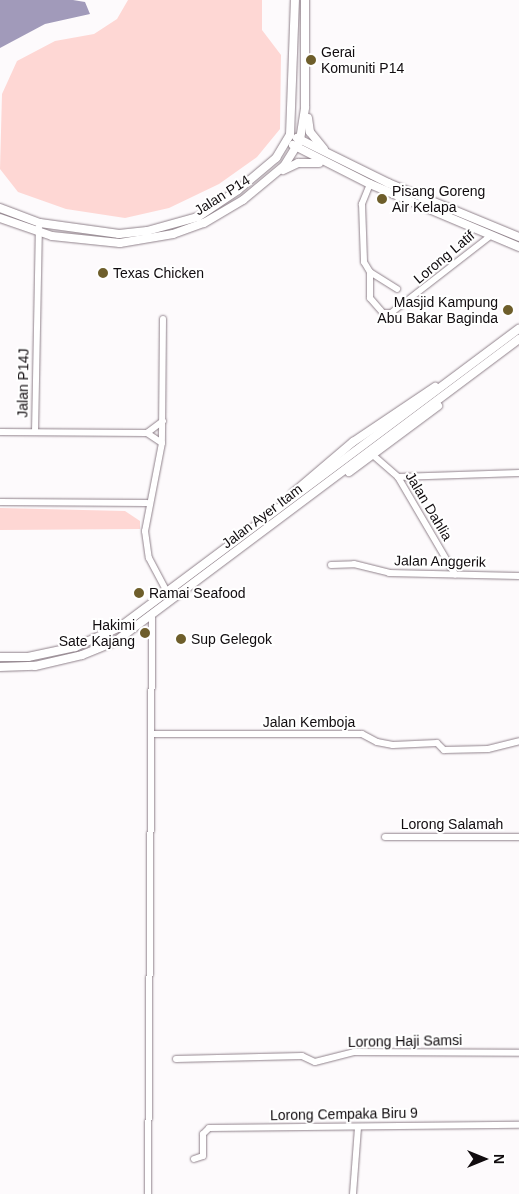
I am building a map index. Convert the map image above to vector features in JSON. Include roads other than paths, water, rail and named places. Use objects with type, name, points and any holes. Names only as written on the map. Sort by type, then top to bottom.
[{"type":"main road","points":[[294,0],[289,139],[519,237]]},
{"type":"main road","name":"Jalan P14","points":[[0,218],[37,232],[96,243],[148,240],[204,223],[265,183],[284,166],[298,143],[306,106],[305,0]]},
{"type":"main road","points":[[306,106],[310,132],[334,158]]},
{"type":"main road","name":"Jalan P14","points":[[0,208],[40,223],[98,234],[172,225],[198,217],[238,190],[276,158],[289,139]]},
{"type":"main road","points":[[298,143],[335,168]]},
{"type":"main road","points":[[265,183],[298,163],[311,160],[335,168],[489,237],[519,247]]},
{"type":"main road","name":"Jalan Ayer Itam","points":[[0,657],[28,657],[74,647],[120,627],[285,502],[298,486],[353,442],[426,390],[443,384],[519,330]]},
{"type":"main road","name":"Jalan Ayer Itam","points":[[0,667],[35,666],[82,655],[116,641],[519,339]]},
{"type":"main road","points":[[303,501],[374,456],[490,361]]},
{"type":"street","points":[[370,184],[362,211],[364,262],[370,272],[397,289]]},
{"type":"street","name":"Jalan P14J","points":[[40,223],[37,232],[35,432],[147,433]]},
{"type":"street","name":"Lorong Latif","points":[[370,272],[370,298],[383,313],[391,314],[489,237]]},
{"type":"street","points":[[163,319],[162,444],[147,503],[145,531],[149,558],[167,592]]},
{"type":"street","points":[[162,444],[147,433],[163,421]]},
{"type":"street","points":[[0,432],[35,432]]},
{"type":"street","name":"Jalan Dahlia","points":[[374,456],[398,477],[455,574]]},
{"type":"street","points":[[398,477],[519,472]]},
{"type":"street","points":[[0,502],[147,503]]},
{"type":"street","name":"Jalan Anggerik","points":[[331,566],[354,564],[389,573],[519,576]]},
{"type":"street","points":[[148,1194],[148,990],[152,920],[152,615]]},
{"type":"street","name":"Jalan Kemboja","points":[[152,734],[362,734],[376,742],[393,745],[433,742],[444,750],[488,749],[519,740]]},
{"type":"street","name":"Lorong Salamah","points":[[385,837],[519,837]]},
{"type":"street","name":"Lorong Haji Samsi","points":[[176,1059],[302,1056],[315,1062],[354,1052],[519,1053]]},
{"type":"street","name":"Lorong Cempaka Biru 9","points":[[194,1159],[203,1156],[202,1134],[209,1128],[519,1125]]},
{"type":"street","points":[[353,1194],[358,1127]]},
{"type":"place","name":"Gerai Komuniti P14","points":[[311,60]]},
{"type":"place","name":"Pisang Goreng Air Kelapa","points":[[382,199]]},
{"type":"place","name":"Texas Chicken","points":[[103,273]]},
{"type":"place","name":"Masjid Kampung Abu Bakar Baginda","points":[[508,310]]},
{"type":"place","name":"Ramai Seafood","points":[[139,593]]},
{"type":"place","name":"Hakimi Sate Kajang","points":[[145,633]]},
{"type":"place","name":"Sup Gelegok","points":[[181,639]]}]
